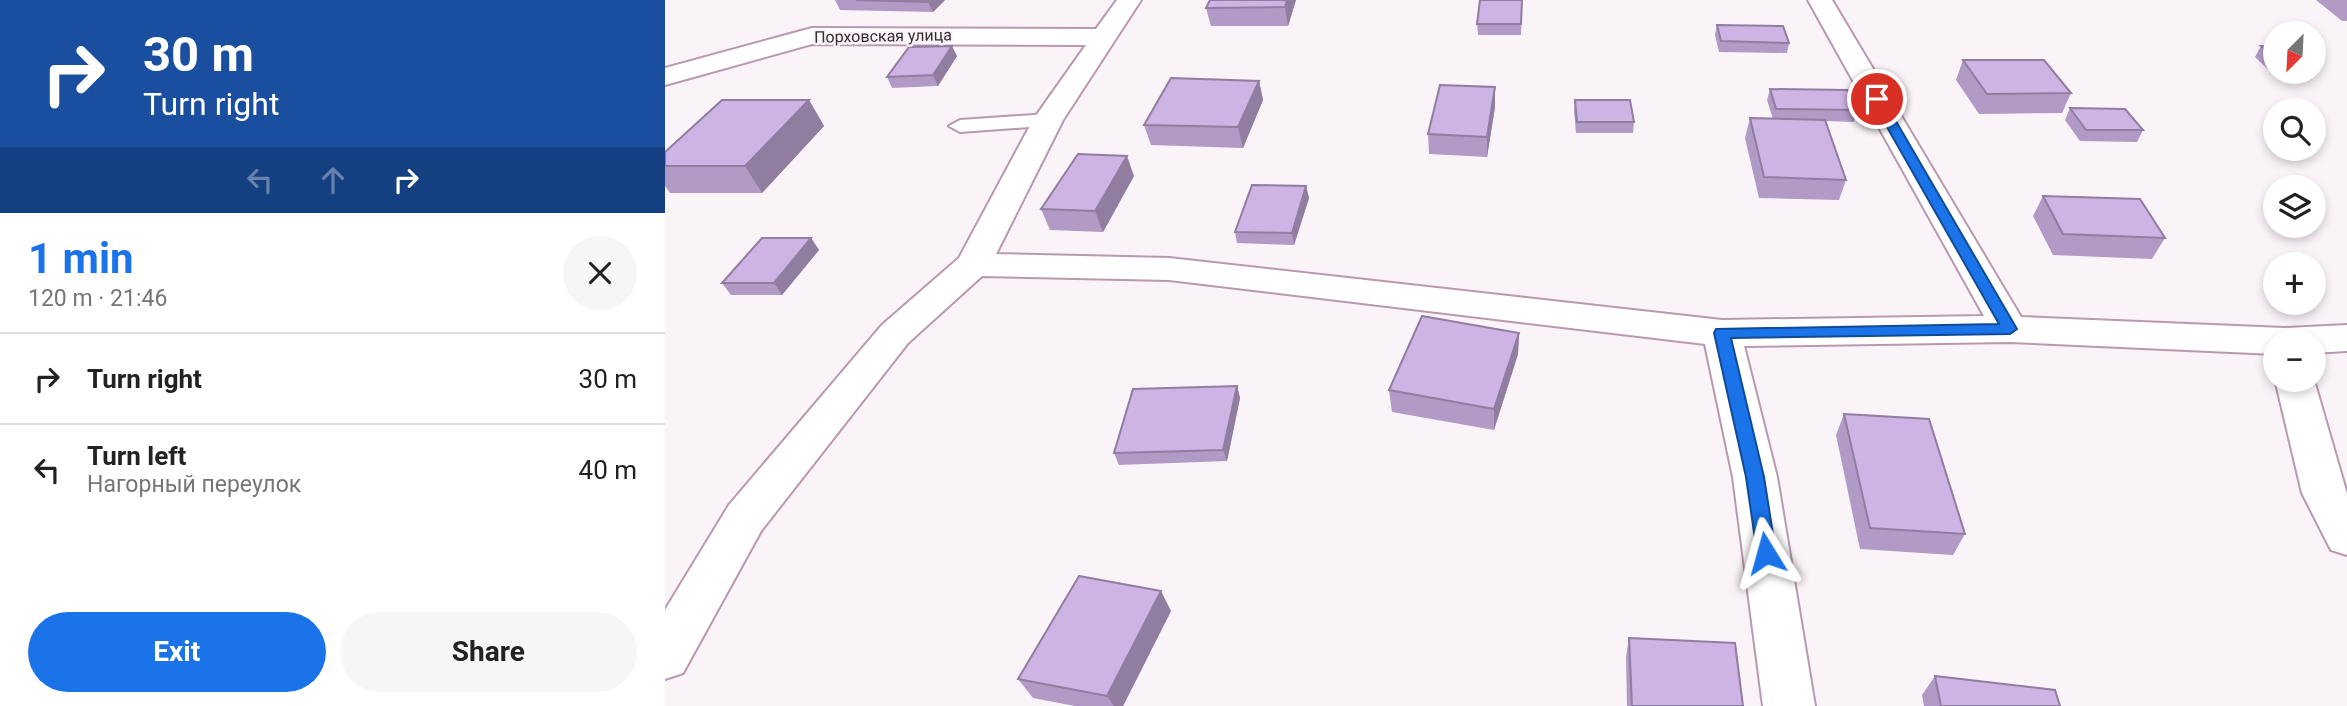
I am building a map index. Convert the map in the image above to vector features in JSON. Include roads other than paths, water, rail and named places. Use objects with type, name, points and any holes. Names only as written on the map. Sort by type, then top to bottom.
[{"type":"street","points":[[665,656],[745,518],[895,334],[973,265],[1048,120],[1129,0]]},
{"type":"street","points":[[1820,0],[2010,329]]},
{"type":"street","name":"Порховская улица","points":[[665,77],[775,44],[812,36],[1106,37]]},
{"type":"street","points":[[973,265],[1169,269],[1722,333],[2010,329],[2263,340]]},
{"type":"street","points":[[1722,333],[1755,477],[1789,706]]},
{"type":"street","points":[[2326,339],[2347,338]]},
{"type":"street","points":[[2297,392],[2324,493],[2347,536]]},
{"type":"lane","points":[[960,126],[1048,120]]}]
